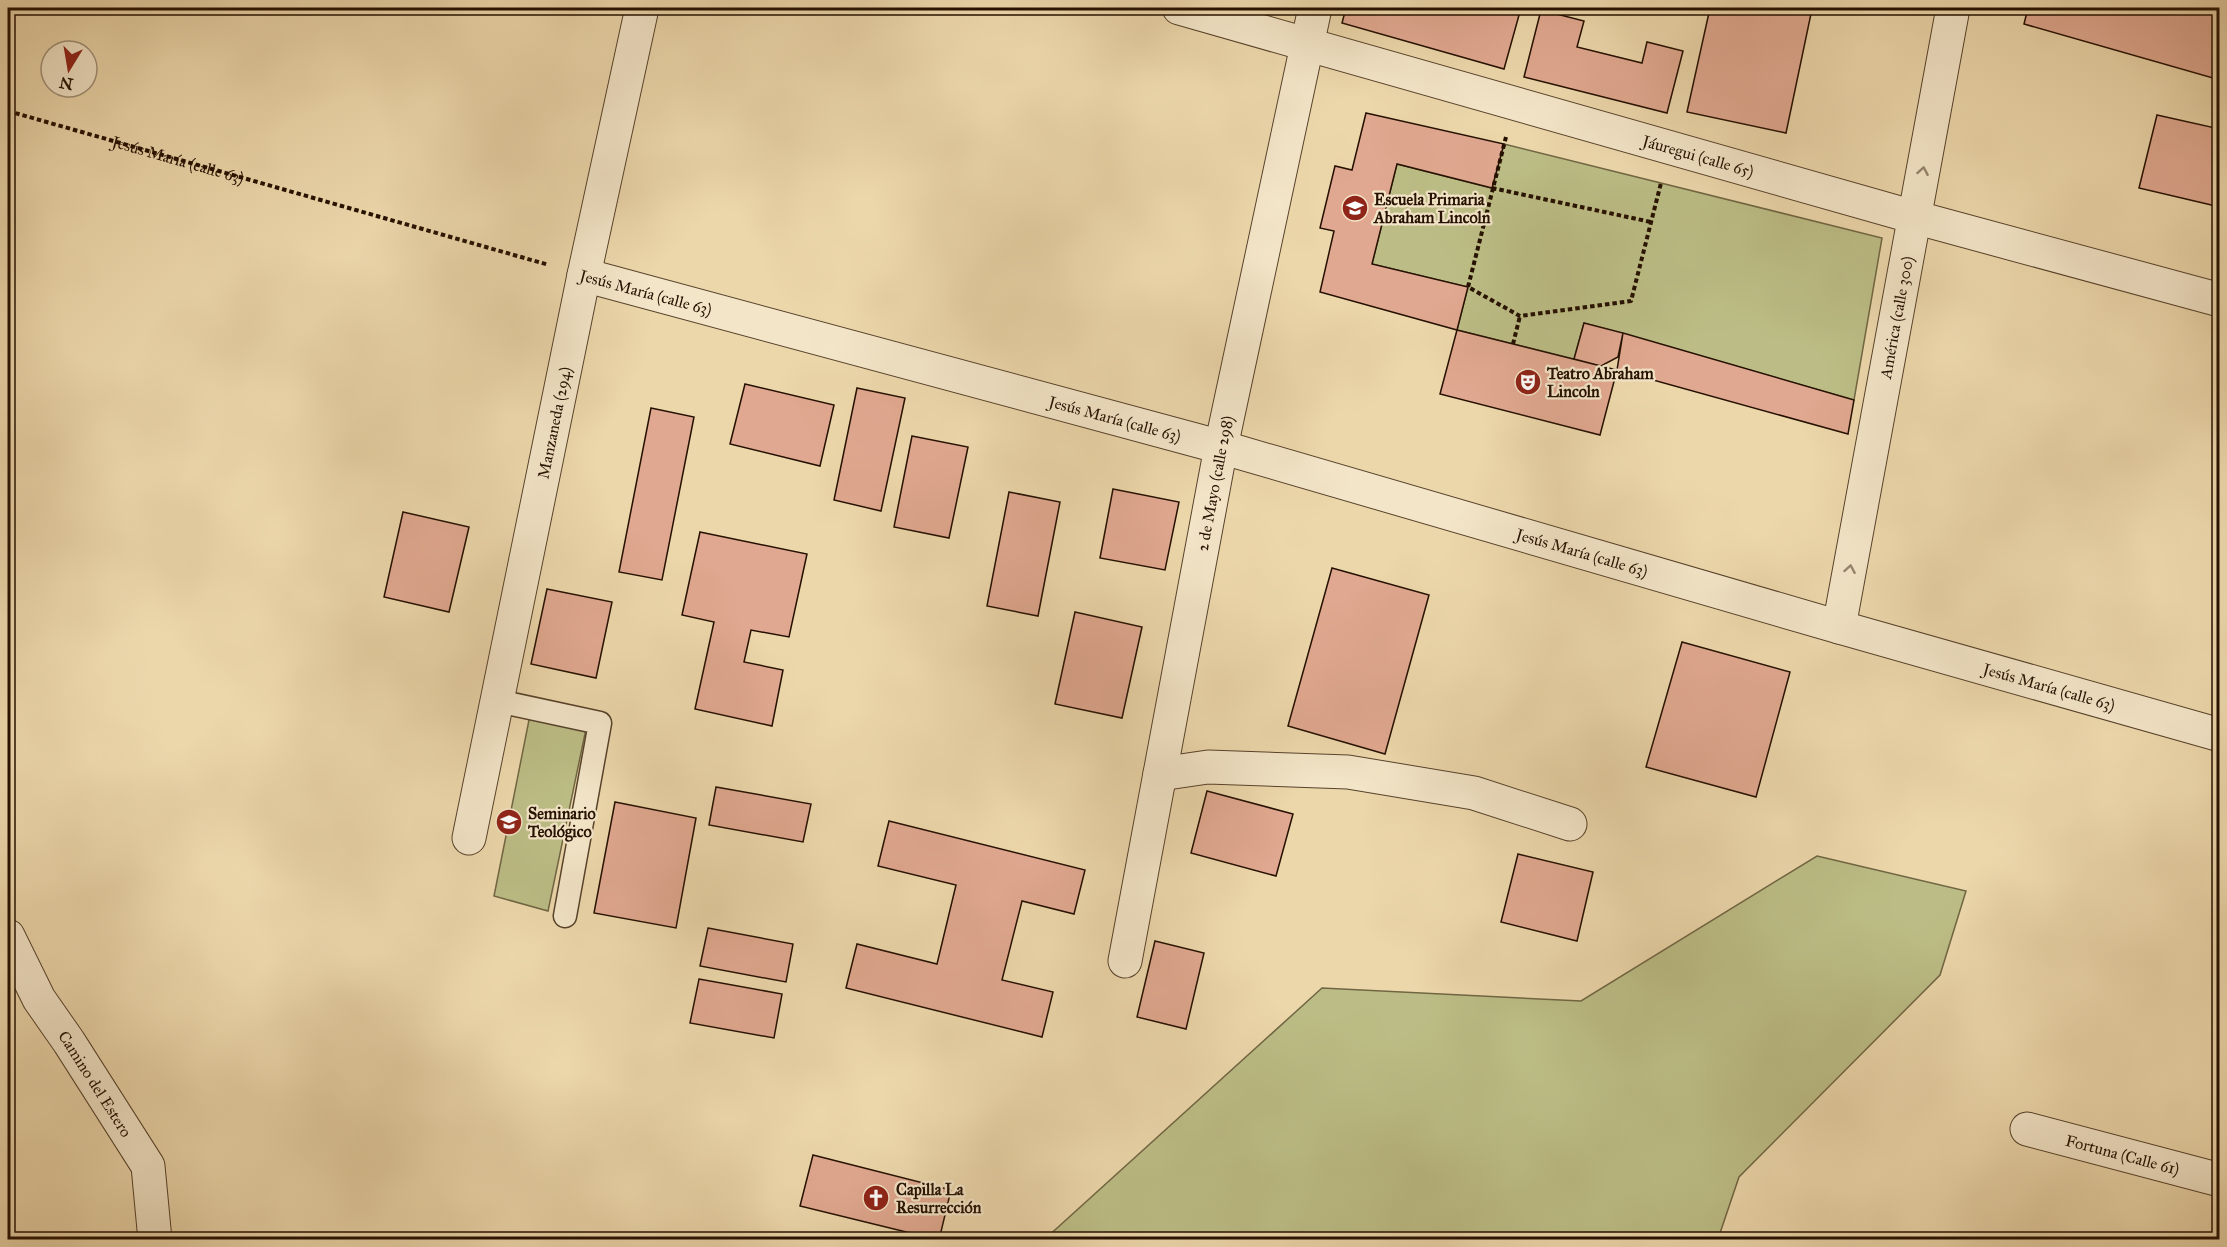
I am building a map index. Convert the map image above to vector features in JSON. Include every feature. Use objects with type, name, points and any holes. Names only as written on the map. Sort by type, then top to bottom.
[{"type":"street","name":"Manzaneda (294)","points":[[469,838],[584,275],[642,8]]},
{"type":"street","name":"Jáuregui (calle 65)","points":[[1179,8],[1914,217],[2220,300]]},
{"type":"street","name":"2 de Mayo (calle 298)","points":[[1125,961],[1221,447],[1315,8]]},
{"type":"street","name":"América (calle 300)","points":[[1839,627],[1953,8]]},
{"type":"street","name":"Jesús María (calle 63)","points":[[584,275],[1221,447],[2220,735]]},
{"type":"street","points":[[1160,774],[1208,767],[1348,772],[1474,793],[1570,824]]},
{"type":"street","name":"Camino del Estero","points":[[8,936],[39,999],[148,1166],[155,1239]]},
{"type":"street","name":"Fortuna (Calle 61)","points":[[2027,1129],[2220,1180]]},
{"type":"lane","points":[[498,701],[600,723],[565,916]]},
{"type":"path","points":[[1516,103],[1468,287],[1520,316],[1631,301],[1652,222],[1668,147]]},
{"type":"path","name":"Jesús María (calle 63)","points":[[8,111],[584,275]]},
{"type":"path","points":[[1492,188],[1652,222]]},
{"type":"path","points":[[1513,344],[1520,316]]},
{"type":"green space","points":[[1504,144],[1882,238],[1854,400],[1584,323],[1574,359],[1457,330],[1468,287],[1372,264],[1397,164],[1492,188]]},
{"type":"green space","points":[[530,715],[586,729],[548,911],[494,896]]},
{"type":"green space","points":[[1817,856],[1966,891],[1940,975],[1739,1177],[1718,1239],[1045,1239],[1322,988],[1581,1001]]},
{"type":"building","points":[[1346,8],[1521,8],[1504,69],[1342,23]]},
{"type":"building","points":[[1710,8],[1812,9],[1786,133],[1687,112]]},
{"type":"building","points":[[2028,8],[2220,8],[2220,80],[2024,24]]},
{"type":"building","points":[[1541,10],[1584,21],[1577,47],[1642,63],[1647,42],[1683,51],[1667,113],[1524,77]]},
{"type":"building","name":"Escuela Primaria Abraham Lincoln","points":[[1366,113],[1504,144],[1492,188],[1397,164],[1372,264],[1468,287],[1457,330],[1320,292],[1334,231],[1320,228],[1335,166],[1352,170]]},
{"type":"building","points":[[2157,115],[2220,129],[2220,207],[2139,188]]},
{"type":"building","points":[[1584,323],[1623,333],[1618,357],[1601,366],[1574,359]]},
{"type":"building","name":"Teatro Abraham Lincoln","points":[[1457,330],[1617,370],[1600,435],[1440,394]]},
{"type":"building","points":[[1623,333],[1854,400],[1848,434],[1617,370]]},
{"type":"building","points":[[745,384],[834,405],[820,466],[730,444]]},
{"type":"building","points":[[857,388],[905,398],[881,511],[834,500]]},
{"type":"building","points":[[651,408],[694,417],[662,580],[619,572]]},
{"type":"building","points":[[912,436],[968,447],[949,538],[894,527]]},
{"type":"building","points":[[1113,489],[1179,502],[1165,570],[1100,558]]},
{"type":"building","points":[[1009,492],[1060,502],[1038,616],[987,606]]},
{"type":"building","points":[[403,512],[469,527],[449,612],[384,597]]},
{"type":"building","points":[[700,532],[807,554],[789,637],[751,630],[744,662],[783,670],[772,726],[695,709],[714,622],[682,615]]},
{"type":"building","points":[[1332,568],[1429,595],[1385,754],[1288,726]]},
{"type":"building","points":[[547,589],[612,602],[596,678],[531,664]]},
{"type":"building","points":[[1075,612],[1142,627],[1122,718],[1055,704]]},
{"type":"building","points":[[1682,642],[1790,672],[1756,797],[1646,767]]},
{"type":"building","points":[[716,787],[811,804],[803,842],[709,825]]},
{"type":"building","points":[[1207,791],[1293,814],[1276,876],[1191,853]]},
{"type":"building","points":[[615,802],[696,818],[676,928],[594,913]]},
{"type":"building","points":[[889,821],[1085,870],[1074,914],[1022,901],[1002,980],[1053,992],[1042,1037],[846,988],[857,944],[937,964],[956,885],[878,866]]},
{"type":"building","points":[[1518,854],[1593,872],[1577,941],[1501,922]]},
{"type":"building","points":[[708,928],[793,944],[786,982],[700,966]]},
{"type":"building","points":[[1155,941],[1204,953],[1186,1029],[1137,1017]]},
{"type":"building","points":[[699,979],[782,994],[774,1038],[690,1023]]},
{"type":"building","name":"Capilla La Resurrección","points":[[813,1155],[951,1190],[939,1240],[800,1206]]},
{"type":"place","name":"Escuela Primaria Abraham Lincoln","points":[[1355,208]]},
{"type":"place","name":"Teatro Abraham Lincoln","points":[[1528,382]]},
{"type":"place","name":"Seminario Teológico","points":[[509,822]]},
{"type":"place","name":"Capilla La Resurrección","points":[[876,1198]]}]
